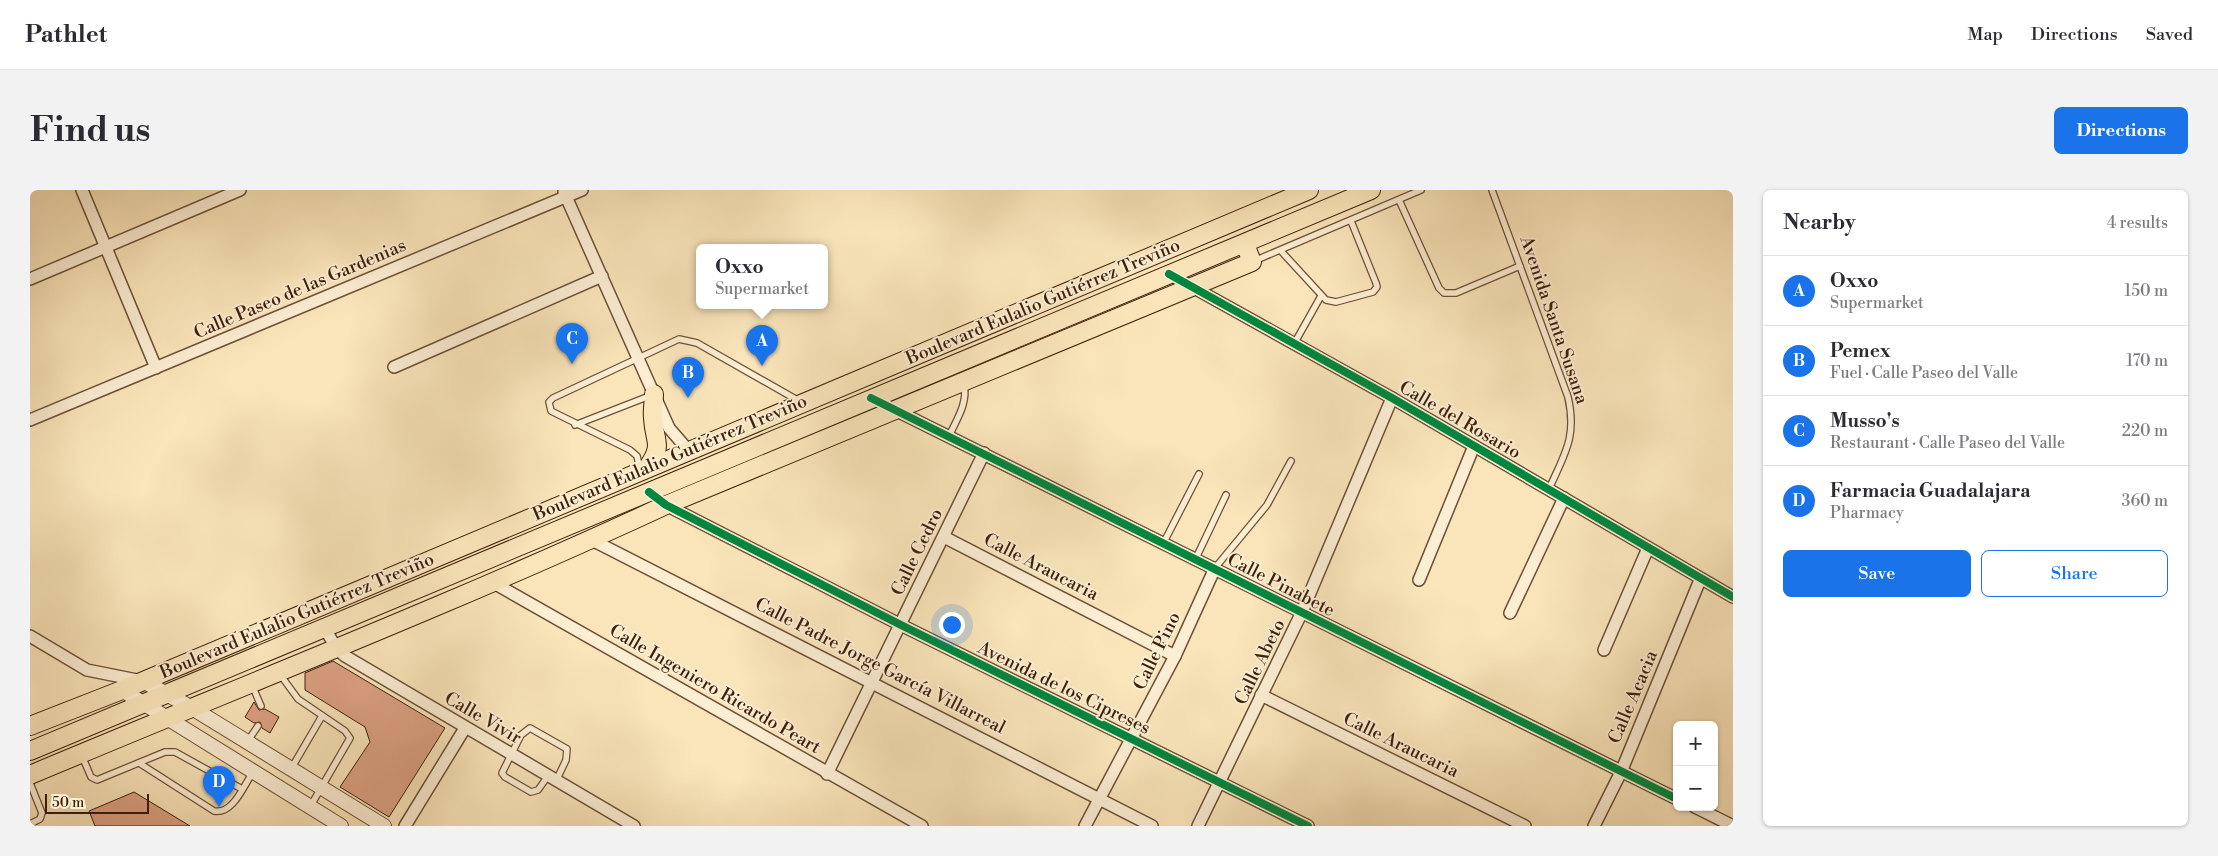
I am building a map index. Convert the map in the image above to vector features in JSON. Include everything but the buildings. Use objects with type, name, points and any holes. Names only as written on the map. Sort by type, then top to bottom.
[{"type":"main road","name":"Boulevard Eulalio Gutiérrez Treviño","points":[[30,726],[120,683],[143,681],[1309,190]]},
{"type":"main road","name":"Boulevard Eulalio Gutiérrez Treviño","points":[[30,751],[169,695],[742,452],[1372,190]]},
{"type":"main road","points":[[30,775],[338,649],[592,540],[666,505],[897,411],[1252,262],[1245,244]]},
{"type":"main road","points":[[644,469],[657,450],[658,440],[653,420],[654,394]]},
{"type":"main road","points":[[688,450],[706,457],[742,452]]},
{"type":"street","points":[[82,190],[156,368]]},
{"type":"street","points":[[30,279],[240,190]]},
{"type":"street","name":"Calle Paseo de las Gardenias","points":[[30,420],[565,194],[582,190]]},
{"type":"street","points":[[565,194],[669,428],[688,450]]},
{"type":"street","name":"Calle del Rosario","points":[[1168,274],[1392,398],[1549,489],[1700,580],[1733,597]]},
{"type":"street","points":[[394,367],[602,276]]},
{"type":"street","name":"Calle Pinabete","points":[[871,398],[1164,542],[1673,797]]},
{"type":"street","name":"Calle Abeto","points":[[1198,826],[1302,612],[1392,398]]},
{"type":"street","points":[[1419,580],[1474,446]]},
{"type":"street","name":"Calle Cedro","points":[[827,774],[984,453]]},
{"type":"street","name":"Avenida de los Cipreses","points":[[649,492],[666,505],[901,625],[1308,826]]},
{"type":"street","points":[[1510,613],[1564,498]]},
{"type":"street","name":"Calle Araucaria","points":[[944,536],[1175,656]]},
{"type":"street","name":"Calle Padre Jorge García Villarreal","points":[[592,540],[1101,798],[1152,826]]},
{"type":"street","points":[[1604,650],[1648,548]]},
{"type":"street","name":"Calle Pino","points":[[1085,826],[1133,739],[1175,656],[1215,568]]},
{"type":"street","name":"Calle Acacia","points":[[1594,826],[1621,772],[1700,580]]},
{"type":"street","name":"Calle Ingeniero Ricardo Peart","points":[[492,582],[827,774],[922,826]]},
{"type":"street","name":"Calle Vivir","points":[[325,629],[345,656],[634,826]]},
{"type":"street","points":[[30,636],[86,670],[120,683],[143,704],[341,826]]},
{"type":"street","points":[[143,681],[192,708],[384,826]]},
{"type":"street","name":"Calle Araucaria","points":[[1261,695],[1525,826]]},
{"type":"street","points":[[405,826],[465,728]]},
{"type":"street","points":[[1702,811],[1733,826]]},
{"type":"lane","points":[[1252,262],[1420,190]]},
{"type":"lane","name":"Avenida Santa Susana","points":[[1492,190],[1568,397],[1572,416],[1572,433],[1549,489]]},
{"type":"lane","points":[[1399,200],[1439,288],[1444,293],[1456,293],[1520,266]]},
{"type":"lane","points":[[1280,251],[1321,296],[1331,302],[1376,290],[1376,283],[1351,221]]},
{"type":"lane","points":[[1294,344],[1321,296]]},
{"type":"lane","points":[[644,469],[637,456],[630,450],[551,412],[549,402],[553,398],[679,339],[687,340],[802,403]]},
{"type":"lane","points":[[949,436],[963,406],[965,397],[964,383]]},
{"type":"lane","points":[[575,424],[654,394]]},
{"type":"lane","points":[[1215,568],[1267,505],[1291,462]]},
{"type":"lane","points":[[1164,542],[1199,474]]},
{"type":"lane","points":[[1196,558],[1226,495]]},
{"type":"lane","points":[[279,673],[293,695],[345,731],[350,738],[310,807]]},
{"type":"lane","points":[[251,684],[261,706]]},
{"type":"lane","points":[[291,769],[322,716]]},
{"type":"lane","points":[[247,742],[258,726]]},
{"type":"lane","points":[[530,728],[567,749],[568,754],[552,778],[538,790],[531,792],[505,777],[502,771],[521,735],[530,728]]},
{"type":"lane","points":[[81,754],[91,777],[96,780],[165,752],[175,752],[242,789]]},
{"type":"lane","points":[[139,762],[214,811],[220,812],[230,807],[253,772]]},
{"type":"lane","points":[[30,783],[42,813],[40,819],[30,824]]},
{"type":"cycle path","points":[[1169,274],[1392,398],[1733,597]]},
{"type":"cycle path","points":[[871,398],[1673,797]]},
{"type":"cycle path","points":[[649,492],[666,505],[901,625],[1308,826]]},
{"type":"place","name":"Musso's","points":[[572,364]]},
{"type":"place","name":"Oxxo","points":[[762,366]]},
{"type":"place","name":"Pemex","points":[[688,398]]},
{"type":"place","name":"Farmacia Guadalajara","points":[[219,807]]}]
